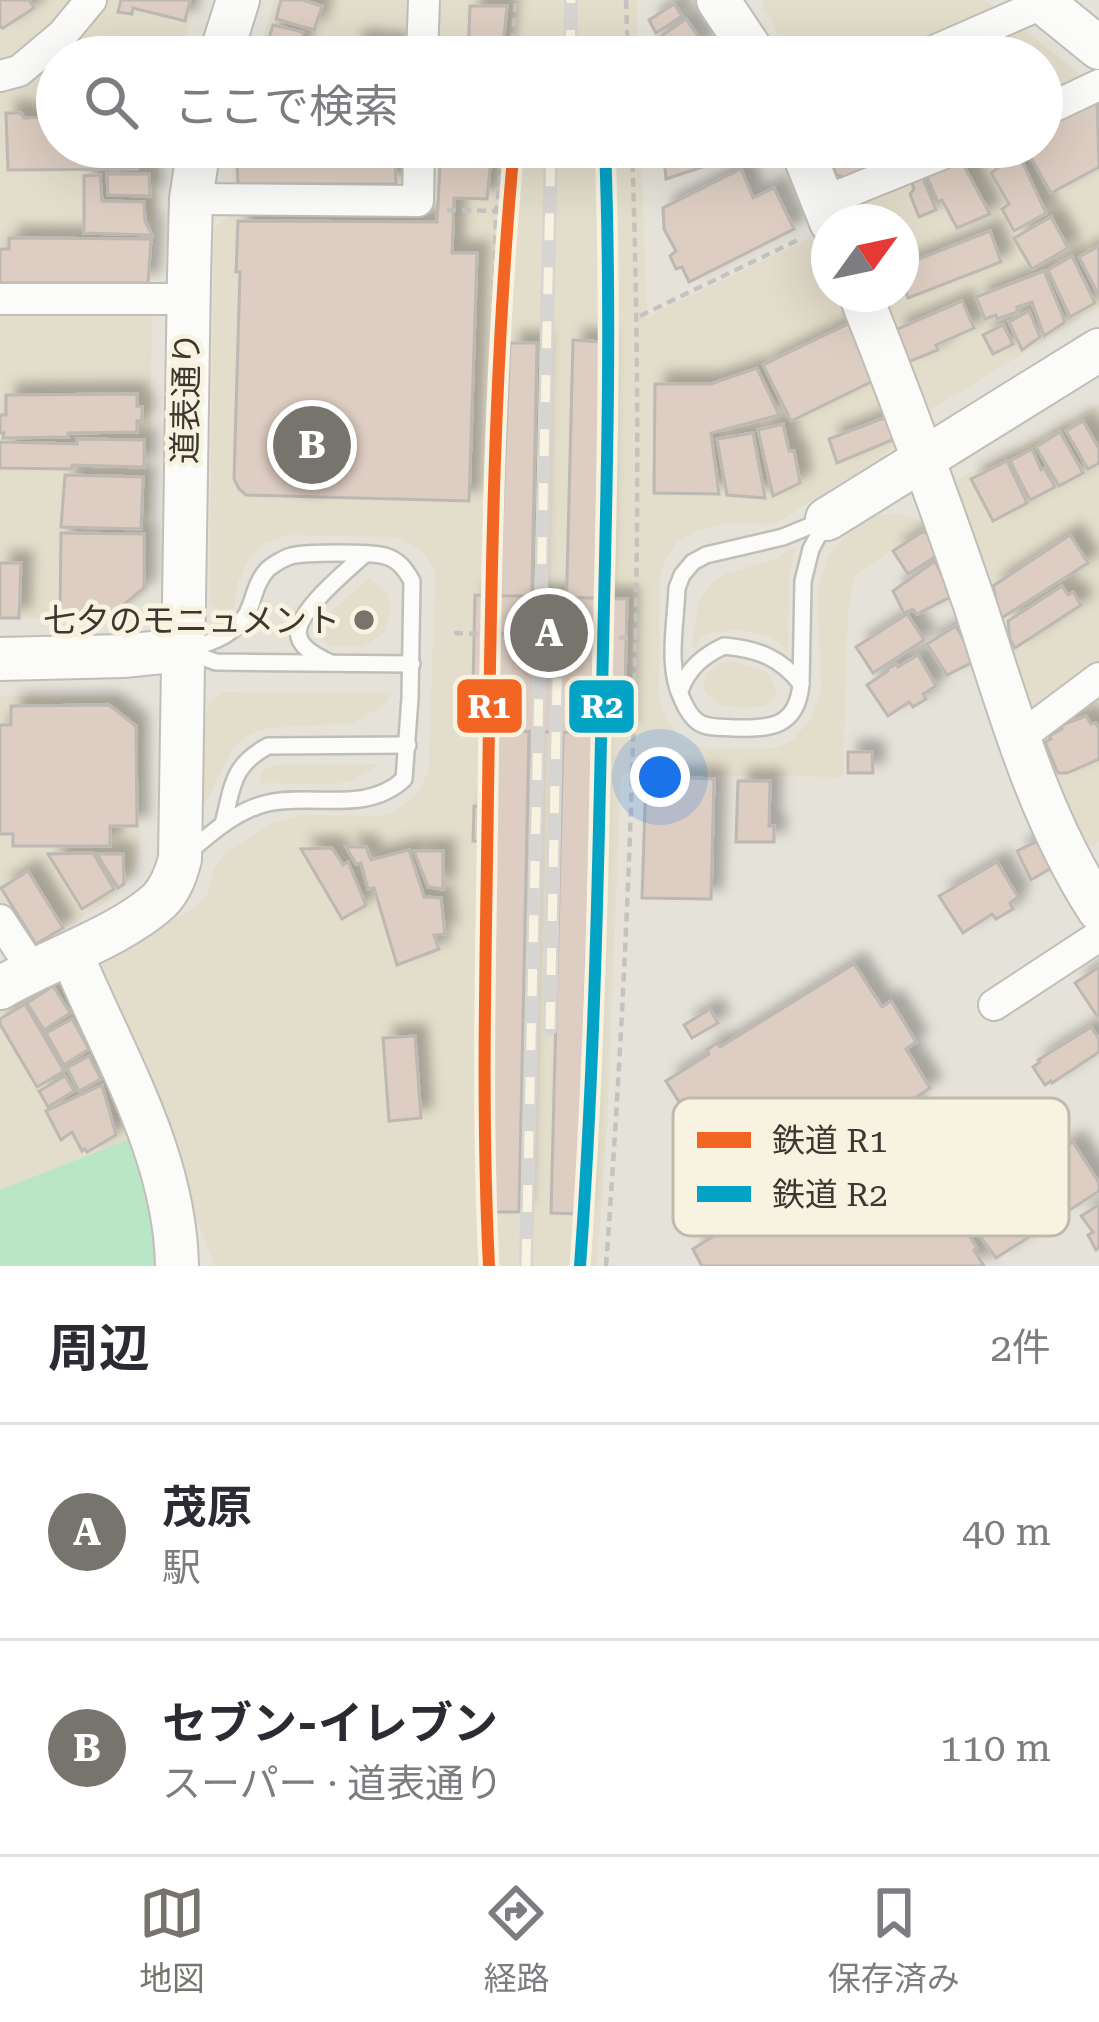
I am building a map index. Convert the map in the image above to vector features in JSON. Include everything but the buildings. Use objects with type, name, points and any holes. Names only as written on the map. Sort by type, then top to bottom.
[{"type":"street","points":[[61,36],[91,0]]},
{"type":"street","points":[[227,36],[238,0]]},
{"type":"street","points":[[423,36],[424,0]]},
{"type":"street","points":[[718,0],[742,36]]},
{"type":"street","points":[[966,36],[1044,1],[1099,48]]},
{"type":"street","points":[[0,76],[19,71],[36,57]]},
{"type":"street","points":[[1063,102],[1099,85]]},
{"type":"street","name":"道表通り","points":[[180,859],[188,298],[196,168]]},
{"type":"street","points":[[191,199],[418,201],[419,168]]},
{"type":"street","points":[[807,168],[817,204]]},
{"type":"street","points":[[851,204],[919,168]]},
{"type":"street","points":[[0,299],[188,298]]},
{"type":"street","points":[[867,312],[1041,796],[1078,859],[1099,910]]},
{"type":"street","points":[[827,519],[1099,350]]},
{"type":"street","points":[[0,658],[182,650]]},
{"type":"street","points":[[1019,738],[1099,678]]},
{"type":"street","points":[[0,920],[16,978],[71,953],[161,899],[180,859]]},
{"type":"street","points":[[994,1005],[1099,936]]},
{"type":"street","points":[[71,953],[163,1166],[177,1266]]},
{"type":"lane","points":[[827,519],[811,549],[803,581],[800,698],[793,710],[782,723],[766,729],[711,727],[698,722],[679,694],[674,674],[677,588],[682,575],[706,555],[783,537],[827,519]]},
{"type":"lane","points":[[331,663],[304,645],[298,637],[299,626],[364,554]]},
{"type":"lane","points":[[180,859],[223,824],[261,804],[380,796],[404,779],[412,580],[403,566],[387,556],[290,556],[268,569],[242,623],[218,640],[182,650]]},
{"type":"lane","points":[[679,694],[693,666],[724,646],[763,652],[801,683]]},
{"type":"lane","points":[[182,650],[216,662],[412,664]]},
{"type":"lane","points":[[223,824],[235,776],[248,757],[268,746],[408,745]]},
{"type":"path","points":[[513,36],[516,0]]},
{"type":"path","points":[[626,0],[627,36]]},
{"type":"path","points":[[482,634],[500,168]]},
{"type":"path","points":[[606,1266],[618,1106],[637,638],[638,317],[633,168]]},
{"type":"path","points":[[436,209],[497,211]]},
{"type":"path","points":[[638,317],[811,225]]},
{"type":"path","points":[[454,633],[637,638]]},
{"type":"shaded area","points":[[0,0],[77,0],[46,36],[36,36],[36,45],[0,65]]},
{"type":"shaded area","points":[[102,0],[196,0],[187,36],[59,36]]},
{"type":"shaded area","points":[[274,0],[409,0],[409,36],[264,36]]},
{"type":"shaded area","points":[[441,0],[637,0],[638,36],[435,36],[436,5]]},
{"type":"shaded area","points":[[763,0],[986,0],[1005,15],[954,36],[777,36],[762,8]]},
{"type":"shaded area","points":[[1015,23],[1032,36],[985,36]]},
{"type":"shaded area","points":[[36,55],[36,168],[158,168],[150,286],[0,288],[0,85]]},
{"type":"shaded area","points":[[1063,61],[1089,81],[1063,93]]},
{"type":"shaded area","points":[[1099,93],[1099,307],[924,414],[883,312],[919,312],[919,204],[847,204],[847,199],[926,168],[1063,168],[1063,110]]},
{"type":"shaded area","points":[[233,168],[407,168],[407,188],[231,187]]},
{"type":"shaded area","points":[[433,168],[642,168],[647,317],[811,238],[811,312],[850,312],[902,439],[882,457],[772,525],[725,524],[699,530],[677,542],[664,562],[658,696],[666,719],[680,738],[706,749],[775,748],[791,741],[811,720],[821,691],[817,590],[829,555],[852,529],[874,516],[895,513],[931,524],[855,575],[848,611],[843,777],[621,774],[597,1266],[215,1266],[97,964],[197,906],[208,893],[214,868],[225,853],[272,823],[300,815],[393,812],[419,792],[429,769],[435,572],[421,549],[395,537],[289,535],[266,542],[249,559],[231,609],[221,611],[209,601],[214,228],[233,212],[432,214]]},
{"type":"shaded area","points":[[0,312],[152,314],[148,590],[113,620],[0,618]]},
{"type":"shaded area","points":[[1099,404],[1099,668],[1040,713],[1026,712],[950,484]]},
{"type":"shaded area","points":[[792,548],[788,654],[769,637],[739,629],[708,634],[692,647],[698,603],[710,584],[728,573],[777,559]]},
{"type":"shaded area","points":[[370,577],[386,593],[392,609],[383,634],[361,647],[326,643],[321,635],[323,619]]},
{"type":"shaded area","points":[[737,662],[770,676],[777,692],[773,700],[742,708],[722,705],[707,695],[703,687],[707,673],[722,663]]},
{"type":"shaded area","points":[[1099,685],[1099,841],[1084,850],[1037,743]]},
{"type":"shaded area","points":[[225,692],[391,693],[385,704],[354,723],[268,728],[250,734],[234,746],[203,804],[200,778],[206,711]]},
{"type":"shaded area","points":[[0,696],[117,697],[144,725],[139,857],[131,876],[108,901],[30,950],[0,903]]},
{"type":"shaded area","points":[[380,764],[336,784],[258,783],[263,770],[275,765]]},
{"type":"shaded area","points":[[52,982],[64,986],[137,1136],[0,1190],[0,1012]]},
{"type":"green space","points":[[137,1136],[163,1266],[0,1266],[0,1190]]},
{"type":"railway","points":[[570,36],[571,0]]},
{"type":"railway","points":[[526,1266],[551,168]]},
{"type":"railway","points":[[550,1029],[558,633]]},
{"type":"rail line","name":"R1","points":[[489,1266],[485,1030],[492,551],[512,168]]},
{"type":"rail line","name":"R2","points":[[580,1266],[595,980],[605,556],[606,168]]},
{"type":"place","name":"セブン-イレブン","points":[[312,445]]},
{"type":"place","name":"七夕のモニュメント","points":[[364,620]]},
{"type":"place","name":"茂原","points":[[549,633]]}]
